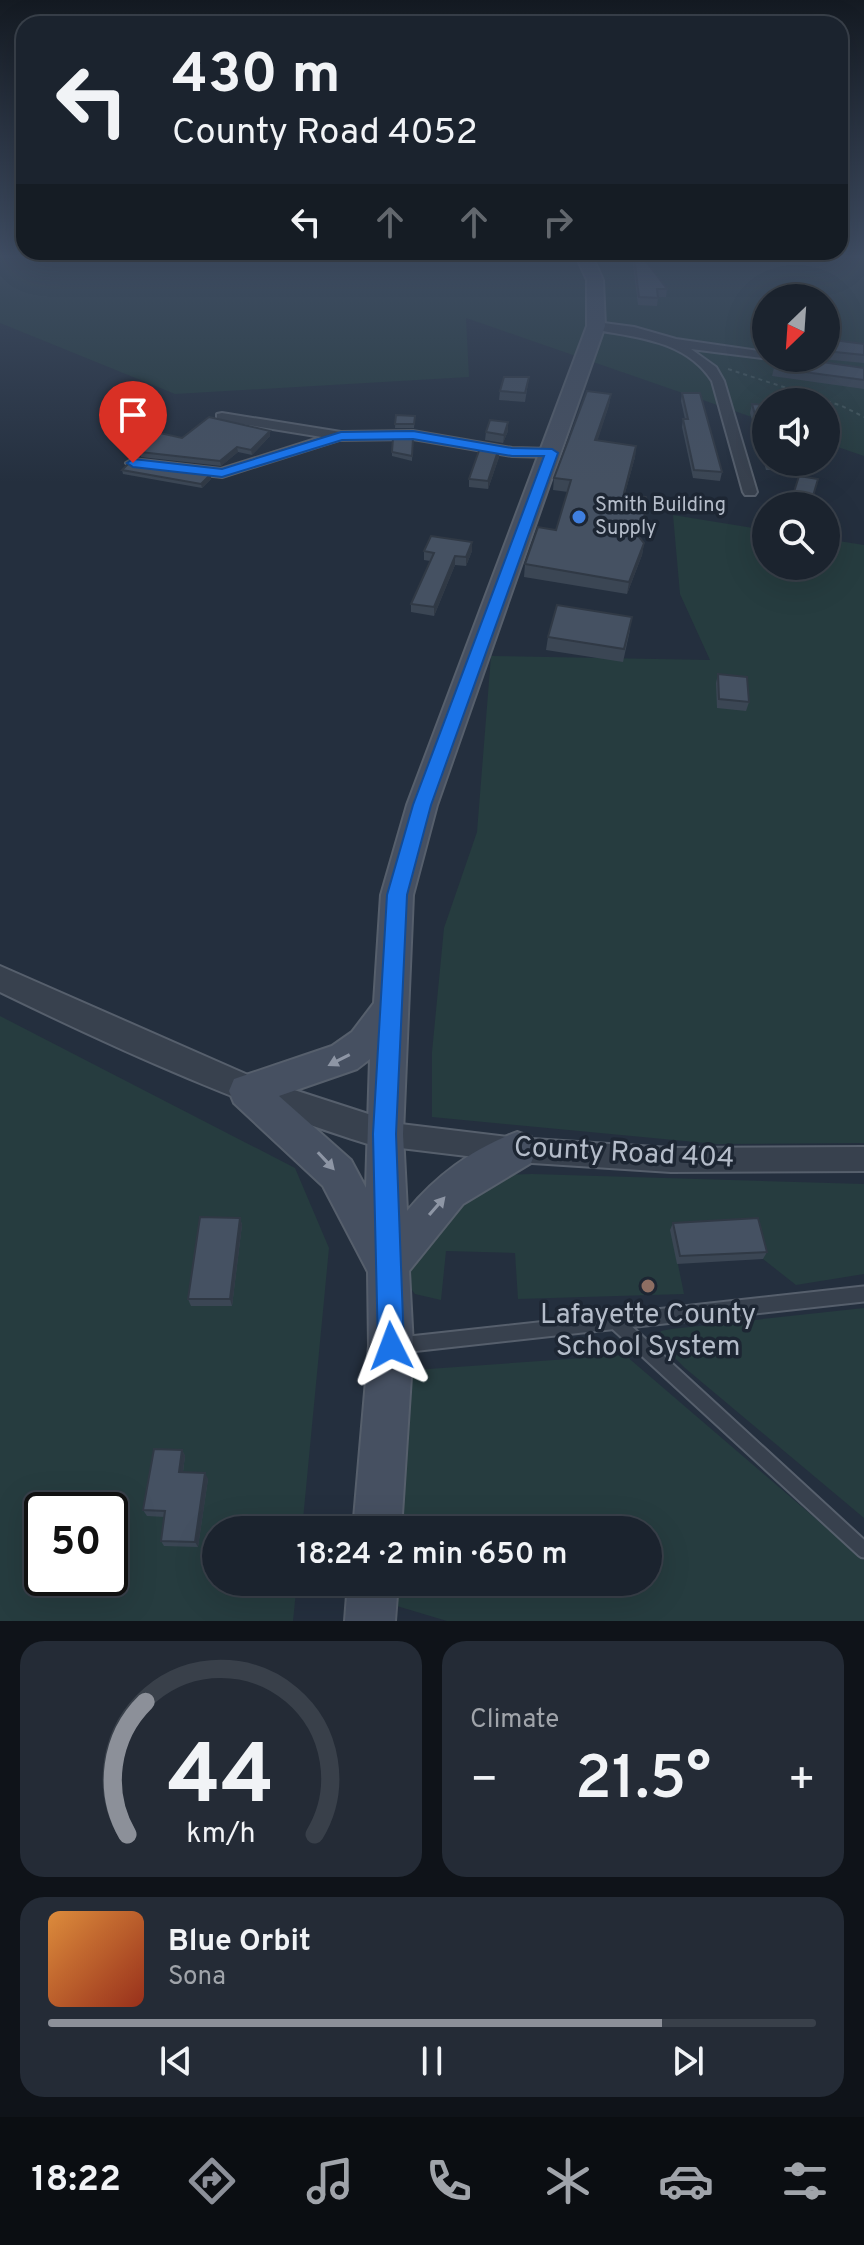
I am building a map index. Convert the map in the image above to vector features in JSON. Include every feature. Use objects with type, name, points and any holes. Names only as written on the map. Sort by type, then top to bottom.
[{"type":"main road","points":[[378,1516],[391,1346],[384,1134],[397,895],[422,805],[594,332]]},
{"type":"main road","points":[[387,1266],[337,1173],[247,1091],[344,1058],[365,1043],[392,1004]]},
{"type":"main road","points":[[387,1266],[449,1191],[517,1150]]},
{"type":"main road","points":[[370,1621],[372,1596]]},
{"type":"street","points":[[636,332],[675,343],[752,354]]},
{"type":"street","points":[[675,343],[718,381],[750,492]]},
{"type":"street","points":[[222,417],[341,436],[413,435],[512,452],[552,453]]},
{"type":"street","points":[[133,463],[222,473],[341,436]]},
{"type":"street","points":[[0,978],[247,1091],[305,1113],[384,1134]]},
{"type":"street","name":"County Road 404","points":[[384,1134],[517,1150],[671,1160],[864,1159]]},
{"type":"lane","points":[[391,1346],[864,1294]]},
{"type":"lane","points":[[617,1323],[864,1550]]},
{"type":"path","points":[[700,362],[791,388],[864,417]]},
{"type":"green space","points":[[21,332],[467,332],[469,377],[175,394]]},
{"type":"green space","points":[[505,332],[752,332],[752,372],[840,372],[840,332],[864,332],[864,456],[840,448],[840,388],[752,388],[752,417]]},
{"type":"green space","points":[[673,515],[752,528],[752,580],[840,580],[840,541],[864,545],[864,1143],[716,1144],[432,1117],[432,1052],[444,928],[477,832],[491,656],[710,660],[680,594]]},
{"type":"green space","points":[[0,1016],[295,1168],[329,1248],[303,1516],[202,1516],[202,1596],[296,1596],[293,1621],[0,1621]]},
{"type":"green space","points":[[503,1175],[864,1184],[864,1274],[796,1285],[763,1259],[755,1226],[671,1230],[684,1294],[518,1299],[515,1253],[446,1251],[441,1300],[415,1294],[400,1274],[456,1198]]},
{"type":"green space","points":[[864,1308],[864,1518],[685,1368],[662,1345],[659,1337],[661,1331],[671,1329]]},
{"type":"green space","points":[[625,1355],[864,1560],[864,1621],[447,1621],[397,1606],[397,1596],[662,1596],[662,1516],[398,1516],[400,1371]]},
{"type":"building","points":[[840,341],[864,344],[864,355],[840,352]]},
{"type":"building","points":[[840,365],[864,368],[864,380],[804,372],[840,372]]},
{"type":"building","points":[[504,377],[529,377],[525,393],[500,391]]},
{"type":"building","points":[[587,391],[611,394],[595,440],[636,446],[624,493],[646,497],[647,511],[635,532],[644,543],[629,582],[525,564],[538,527],[556,530],[571,480],[554,478]]},
{"type":"building","points":[[682,393],[700,393],[722,472],[694,470],[683,419],[688,419]]},
{"type":"building","points":[[396,415],[415,416],[414,424],[395,424]]},
{"type":"building","points":[[209,417],[270,431],[251,450],[237,447],[220,461],[140,452],[160,433],[182,438]]},
{"type":"building","points":[[490,420],[508,422],[504,435],[486,432]]},
{"type":"building","points":[[393,438],[413,438],[412,456],[392,452]]},
{"type":"building","points":[[481,445],[499,448],[488,481],[469,479]]},
{"type":"building","points":[[128,464],[211,474],[201,484],[122,470]]},
{"type":"building","points":[[799,476],[818,479],[814,492],[794,492]]},
{"type":"building","points":[[431,536],[472,542],[466,557],[455,556],[434,607],[411,604],[434,553],[424,551]]},
{"type":"building","points":[[557,605],[632,617],[624,649],[548,637]]},
{"type":"building","points":[[718,674],[747,677],[749,702],[719,699]]},
{"type":"building","points":[[200,1217],[240,1218],[230,1299],[188,1299]]},
{"type":"building","points":[[758,1218],[767,1252],[680,1256],[673,1223]]},
{"type":"building","points":[[154,1449],[182,1450],[179,1472],[205,1473],[195,1542],[161,1541],[165,1511],[143,1510]]},
{"type":"place","name":"Smith Building Supply","points":[[579,517]]},
{"type":"place","name":"Lafayette County School System","points":[[648,1286]]},
{"type":"route","points":[[133,463],[222,473],[341,436],[413,435],[512,452],[552,453],[422,805],[397,895],[384,1134],[391,1346]]}]
